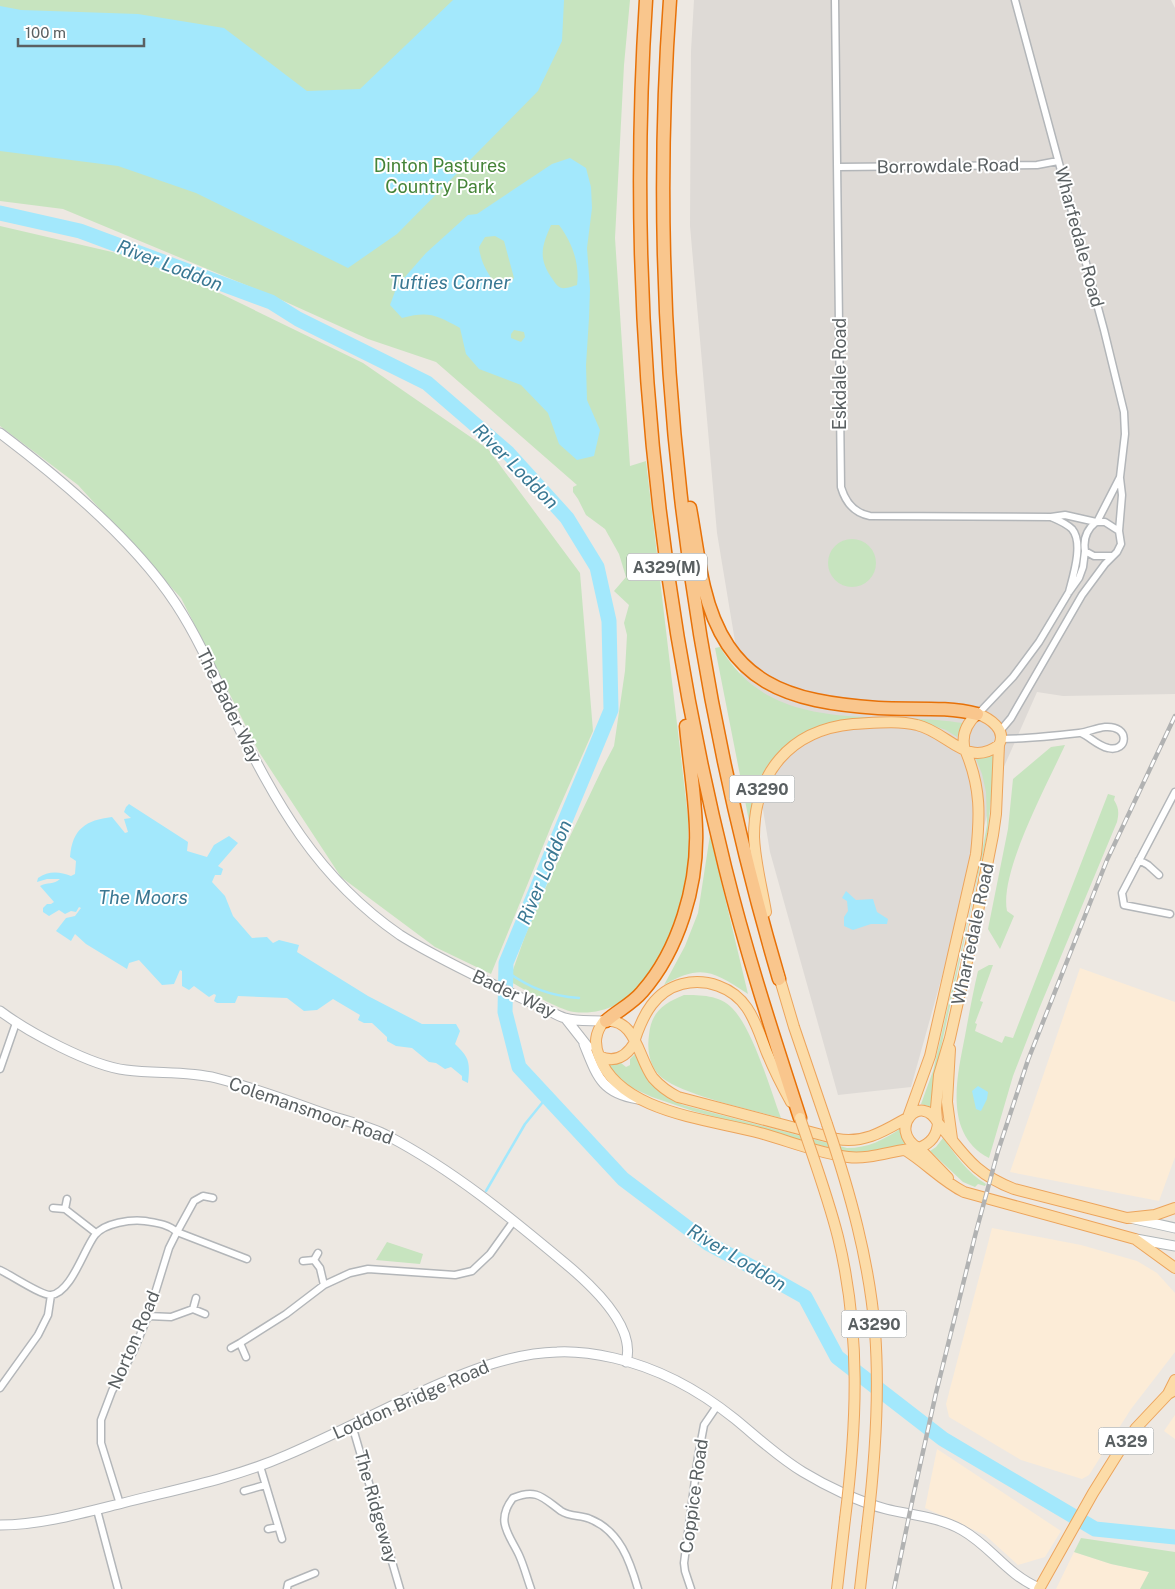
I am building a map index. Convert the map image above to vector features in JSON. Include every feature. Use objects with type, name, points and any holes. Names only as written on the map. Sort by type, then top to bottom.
[{"type":"highway","name":"A329(M)","points":[[646,0],[641,156],[644,320],[657,484],[667,564],[683,669],[701,762],[732,896],[764,1006],[800,1118]]},
{"type":"highway","name":"A329(M)","points":[[670,0],[664,126],[663,199],[667,321],[685,533],[708,684],[739,830],[779,979]]},
{"type":"highway","name":"A329(M)","points":[[674,417],[704,588],[726,643],[740,662],[769,684],[803,698],[851,706],[958,711],[977,714]]},
{"type":"highway","name":"A329(M)","points":[[605,1021],[637,997],[657,972],[676,935],[688,896],[694,866],[696,830],[683,669]]},
{"type":"main road","points":[[977,714],[990,719],[1000,738],[985,753],[972,754],[966,751],[963,744],[964,732],[970,721],[977,714]]},
{"type":"main road","name":"A3290","points":[[860,1589],[876,1423],[877,1368],[875,1332],[866,1264],[842,1169],[779,979],[756,860],[754,836],[757,806],[761,791],[770,772],[792,747],[814,734],[839,726],[869,723],[900,723],[926,727],[966,751]]},
{"type":"main road","name":"Wharfedale Road","points":[[937,1122],[936,1108],[939,1076],[950,1038],[975,928],[993,835],[1000,738]]},
{"type":"main road","name":"Wharfedale Road","points":[[908,1118],[930,1056],[976,854],[980,821],[979,799],[973,771],[966,751]]},
{"type":"main road","name":"A3290","points":[[635,1040],[644,1014],[654,1001],[666,991],[680,984],[695,982],[710,983],[723,987],[745,1005],[778,1080],[800,1118],[834,1224],[845,1275],[855,1358],[855,1404],[851,1466],[838,1589]]},
{"type":"main road","points":[[937,1122],[937,1130],[932,1140],[919,1148],[857,1157],[842,1156],[722,1124],[692,1118],[639,1099],[611,1078],[605,1070],[598,1056],[596,1036],[605,1021],[624,1025],[635,1040],[647,1069],[660,1085],[678,1097],[846,1141],[870,1138],[908,1118],[913,1113],[922,1111],[929,1113],[937,1122],[977,1169],[998,1183],[1014,1189],[1127,1218],[1155,1216],[1175,1208]]},
{"type":"main road","points":[[950,1038],[947,1102],[952,1140]]},
{"type":"main road","points":[[598,1056],[608,1059],[620,1058],[628,1052],[635,1040]]},
{"type":"main road","points":[[908,1118],[905,1125],[907,1137],[950,1180],[954,1188]]},
{"type":"main road","points":[[905,1150],[954,1188],[976,1196],[1136,1239],[1175,1268]]},
{"type":"main road","name":"A329","points":[[1039,1589],[1093,1493],[1125,1441],[1171,1392],[1175,1380]]},
{"type":"street","name":"Eskdale Road","points":[[835,0],[841,487],[846,500],[857,511],[870,516],[1051,517],[1065,515],[1097,522]]},
{"type":"street","name":"Wharfedale Road","points":[[1015,0],[1121,397],[1125,434],[1120,477],[1122,495],[1119,531]]},
{"type":"street","name":"Borrowdale Road","points":[[838,167],[1037,165],[1058,161]]},
{"type":"street","name":"The Bader Way","points":[[0,433],[96,514],[145,562],[154,574],[176,604],[204,652],[233,714],[294,828],[331,876],[383,922],[402,936],[463,970]]},
{"type":"street","name":"Wharfedale Road","points":[[1097,522],[1120,477]]},
{"type":"street","points":[[1051,517],[1070,528],[1077,541],[1094,556],[1112,556]]},
{"type":"street","points":[[977,714],[1005,686],[1039,642],[1079,578],[1083,567],[1086,533],[1097,522],[1110,524],[1119,531],[1121,544],[1117,552],[1082,595],[1000,738],[1028,738],[1081,733],[1108,727],[1120,731],[1125,738],[1117,748],[1107,748],[1081,733]]},
{"type":"street","points":[[1069,592],[1076,565],[1077,541]]},
{"type":"street","points":[[1170,914],[1124,905],[1122,893],[1175,792]]},
{"type":"street","points":[[1139,860],[1159,875]]},
{"type":"street","name":"Bader Way","points":[[463,970],[566,1019],[605,1021]]},
{"type":"street","name":"Colemansmoor Road","points":[[0,1011],[16,1022],[88,1059],[124,1070],[180,1073],[215,1078],[272,1095],[386,1135],[438,1164],[514,1222],[581,1277],[601,1297],[624,1330],[628,1350],[626,1362]]},
{"type":"street","name":"Bader Way","points":[[566,1019],[584,1044],[598,1056]]},
{"type":"street","points":[[0,1069],[16,1022]]},
{"type":"street","points":[[584,1044],[594,1069],[604,1084],[622,1097],[639,1099]]},
{"type":"street","name":"Norton Road","points":[[120,1504],[101,1443],[101,1420],[112,1391],[148,1316],[169,1248],[177,1232],[194,1201],[203,1196],[213,1198]]},
{"type":"street","points":[[66,1209],[67,1199]]},
{"type":"street","points":[[53,1208],[66,1209],[96,1233]]},
{"type":"street","points":[[1127,1218],[1175,1228]]},
{"type":"street","points":[[0,1270],[42,1295],[51,1296],[60,1293],[75,1272],[96,1233],[118,1222],[136,1220],[171,1227],[177,1232],[247,1259]]},
{"type":"street","points":[[231,1348],[286,1314],[324,1285],[350,1273],[368,1269],[455,1274],[464,1274],[472,1271],[484,1261],[514,1222]]},
{"type":"street","points":[[1136,1239],[1175,1246]]},
{"type":"street","points":[[303,1261],[316,1256],[324,1285]]},
{"type":"street","points":[[0,1388],[38,1335],[48,1315],[51,1296]]},
{"type":"street","points":[[193,1308],[196,1298]]},
{"type":"street","points":[[148,1316],[171,1317],[193,1308],[205,1314]]},
{"type":"street","points":[[240,1343],[246,1358]]},
{"type":"street","name":"Loddon Bridge Road","points":[[0,1526],[48,1520],[97,1510],[260,1466],[482,1366],[528,1355],[569,1352],[614,1358],[676,1380],[717,1406],[791,1464],[824,1484],[883,1508],[922,1516],[961,1529],[974,1538],[1018,1578],[1039,1589]]},
{"type":"street","name":"Coppice Road","points":[[691,1589],[684,1563],[698,1457],[704,1425],[717,1406]]},
{"type":"street","name":"The Ridgeway","points":[[352,1425],[400,1589]]},
{"type":"street","points":[[260,1466],[282,1539]]},
{"type":"street","points":[[244,1491],[265,1485]]},
{"type":"street","points":[[531,1589],[523,1564],[504,1521],[505,1512],[513,1498],[525,1494],[538,1494],[562,1511],[590,1519],[605,1527],[624,1548],[638,1589]]},
{"type":"street","points":[[97,1510],[118,1589]]},
{"type":"street","points":[[268,1529],[278,1527]]},
{"type":"street","points":[[288,1589],[288,1584],[315,1573]]},
{"type":"shaded area","points":[[694,0],[1171,0],[1175,8],[1175,694],[1063,696],[1037,692],[995,787],[911,1087],[838,1095],[770,852],[717,533],[690,226],[691,51]]},
{"type":"shaded area","points":[[1080,968],[1175,1002],[1175,1157],[1159,1201],[1010,1172]]},
{"type":"shaded area","points":[[992,1228],[1081,1245],[1137,1261],[1157,1273],[1175,1293],[1175,1352],[1131,1409],[1089,1475],[1082,1479],[1021,1460],[949,1417],[946,1404]]},
{"type":"shaded area","points":[[1175,1415],[1175,1439],[1164,1431]]},
{"type":"shaded area","points":[[937,1449],[1061,1531],[1045,1557],[1018,1565],[985,1535],[925,1508]]},
{"type":"shaded area","points":[[1074,1552],[1111,1564],[1150,1572],[1140,1589],[1056,1589]]},
{"type":"green space","name":"Dinton Pastures Country Park","points":[[0,0],[630,0],[624,65],[615,238],[630,466],[646,461],[688,817],[689,855],[683,898],[666,945],[648,976],[625,1000],[610,1008],[593,1012],[574,1012],[551,1003],[509,981],[544,891],[614,746],[625,671],[627,635],[624,623],[629,605],[614,591],[626,577],[619,554],[605,529],[586,515],[573,492],[573,487],[577,485],[436,362],[368,339],[277,298],[63,209],[0,201]]},
{"type":"green space","points":[[0,226],[125,255],[207,287],[363,363],[488,449],[580,573],[593,731],[552,824],[491,974],[435,947],[341,877],[259,752],[181,598],[78,485],[0,426]]},
{"type":"green space","points":[[847,539],[857,539],[866,543],[872,549],[875,554],[875,572],[866,583],[857,587],[847,587],[838,583],[832,577],[828,568],[828,558],[832,549],[838,543]]},
{"type":"green space","points":[[720,647],[742,676],[768,695],[797,707],[829,714],[930,719],[963,723],[957,737],[946,730],[925,723],[806,733],[771,760],[764,771],[755,795],[750,826],[715,648]]},
{"type":"green space","points":[[1065,745],[1017,851],[1006,894],[1007,911],[1014,916],[1000,949],[988,929],[1008,829],[1013,779],[1051,747]]},
{"type":"green space","points":[[995,752],[988,831],[935,1075],[932,1107],[921,1104],[933,1071],[974,894],[987,825],[986,792],[976,759],[988,757]]},
{"type":"green space","points":[[1108,794],[1115,796],[1114,800],[1118,811],[1117,822],[1013,1076],[989,1158],[974,1148],[965,1135],[959,1120],[957,1103],[959,1069],[978,971],[993,965],[980,1001],[983,1002],[975,1023],[977,1024],[975,1031],[1002,1043],[1005,1036],[1013,1038]]},
{"type":"green space","points":[[710,835],[748,994],[726,980],[708,973],[688,974],[664,985],[685,946],[698,913]]},
{"type":"green space","points":[[684,995],[722,1000],[740,1018],[754,1044],[781,1118],[698,1095],[668,1082],[659,1075],[653,1066],[649,1051],[648,1040],[652,1020],[660,1009],[670,1001]]},
{"type":"green space","points":[[635,1054],[653,1086],[683,1105],[847,1148],[862,1147],[875,1143],[900,1129],[907,1145],[849,1153],[693,1111],[652,1097],[628,1086],[614,1073],[609,1065],[621,1063],[626,1067],[630,1065],[630,1059]]},
{"type":"green space","points":[[943,1138],[962,1163],[973,1175],[986,1184],[985,1186],[978,1184],[975,1187],[963,1182],[930,1151]]},
{"type":"green space","points":[[387,1242],[423,1254],[420,1264],[376,1260]]},
{"type":"green space","points":[[1081,1538],[1175,1552],[1175,1589],[1140,1589],[1149,1572],[1111,1564],[1074,1552]]},
{"type":"water","points":[[453,0],[564,0],[562,41],[538,91],[397,234],[348,268],[196,193],[118,166],[0,151],[0,6],[21,10],[138,14],[224,28],[307,91],[360,89]]},
{"type":"water","name":"Tufties Corner","points":[[570,158],[586,168],[591,187],[592,208],[587,248],[590,289],[586,365],[587,400],[600,430],[594,456],[577,460],[559,444],[548,413],[521,385],[479,369],[466,354],[460,328],[438,317],[419,315],[402,318],[390,305],[397,286],[426,253],[468,215],[477,214],[552,164]],"holes":[[[551,225],[559,225],[568,239],[576,261],[577,285],[565,288],[560,287],[554,282],[547,270],[543,251],[545,239]],[[495,236],[504,241],[514,278],[507,287],[498,289],[484,264],[479,247],[485,237]],[[514,330],[524,332],[525,337],[521,342],[511,338]]]},
{"type":"water","name":"The Moors","points":[[129,804],[188,842],[187,851],[207,857],[214,845],[229,836],[238,843],[218,866],[223,869],[221,875],[215,875],[212,882],[225,896],[233,916],[252,938],[267,937],[273,943],[279,940],[299,945],[297,952],[368,996],[422,1024],[456,1024],[460,1031],[455,1044],[464,1053],[468,1061],[468,1083],[462,1080],[462,1076],[451,1067],[445,1069],[436,1063],[429,1062],[412,1048],[396,1046],[387,1041],[387,1037],[372,1023],[364,1023],[358,1020],[360,1015],[333,999],[317,1010],[304,1011],[287,998],[238,996],[235,1003],[217,1003],[214,1001],[216,995],[214,994],[209,997],[194,986],[189,990],[182,986],[182,971],[180,970],[174,984],[162,985],[139,960],[129,963],[127,969],[86,944],[75,934],[71,941],[56,931],[66,918],[75,916],[81,908],[79,907],[76,912],[71,911],[65,914],[59,910],[49,916],[43,912],[43,908],[47,904],[54,902],[40,886],[60,879],[47,879],[37,882],[38,878],[54,872],[71,876],[75,874],[76,861],[70,857],[71,847],[77,833],[88,824],[103,818],[112,817],[125,833],[128,832],[124,819],[131,818],[124,812]]},
{"type":"water","points":[[846,891],[856,900],[873,899],[877,912],[888,919],[887,924],[871,924],[853,930],[844,926],[844,917],[848,911],[847,901],[842,898]]},
{"type":"water","points":[[978,1086],[988,1092],[981,1111],[976,1109],[972,1091]]},
{"type":"waterway","name":"River Loddon","points":[[0,213],[80,231],[271,302],[298,319],[427,383],[508,453],[567,518],[597,567],[609,621],[611,710],[506,963],[505,1012],[519,1067],[623,1179],[709,1244],[805,1297],[837,1357],[943,1439],[1095,1529],[1175,1537]]},
{"type":"waterway","points":[[506,971],[523,982],[541,990],[579,998]]},
{"type":"waterway","points":[[486,1191],[525,1124],[547,1097]]},
{"type":"railway","points":[[894,1589],[936,1393],[998,1151],[1028,1060],[1107,860],[1175,716]]}]
